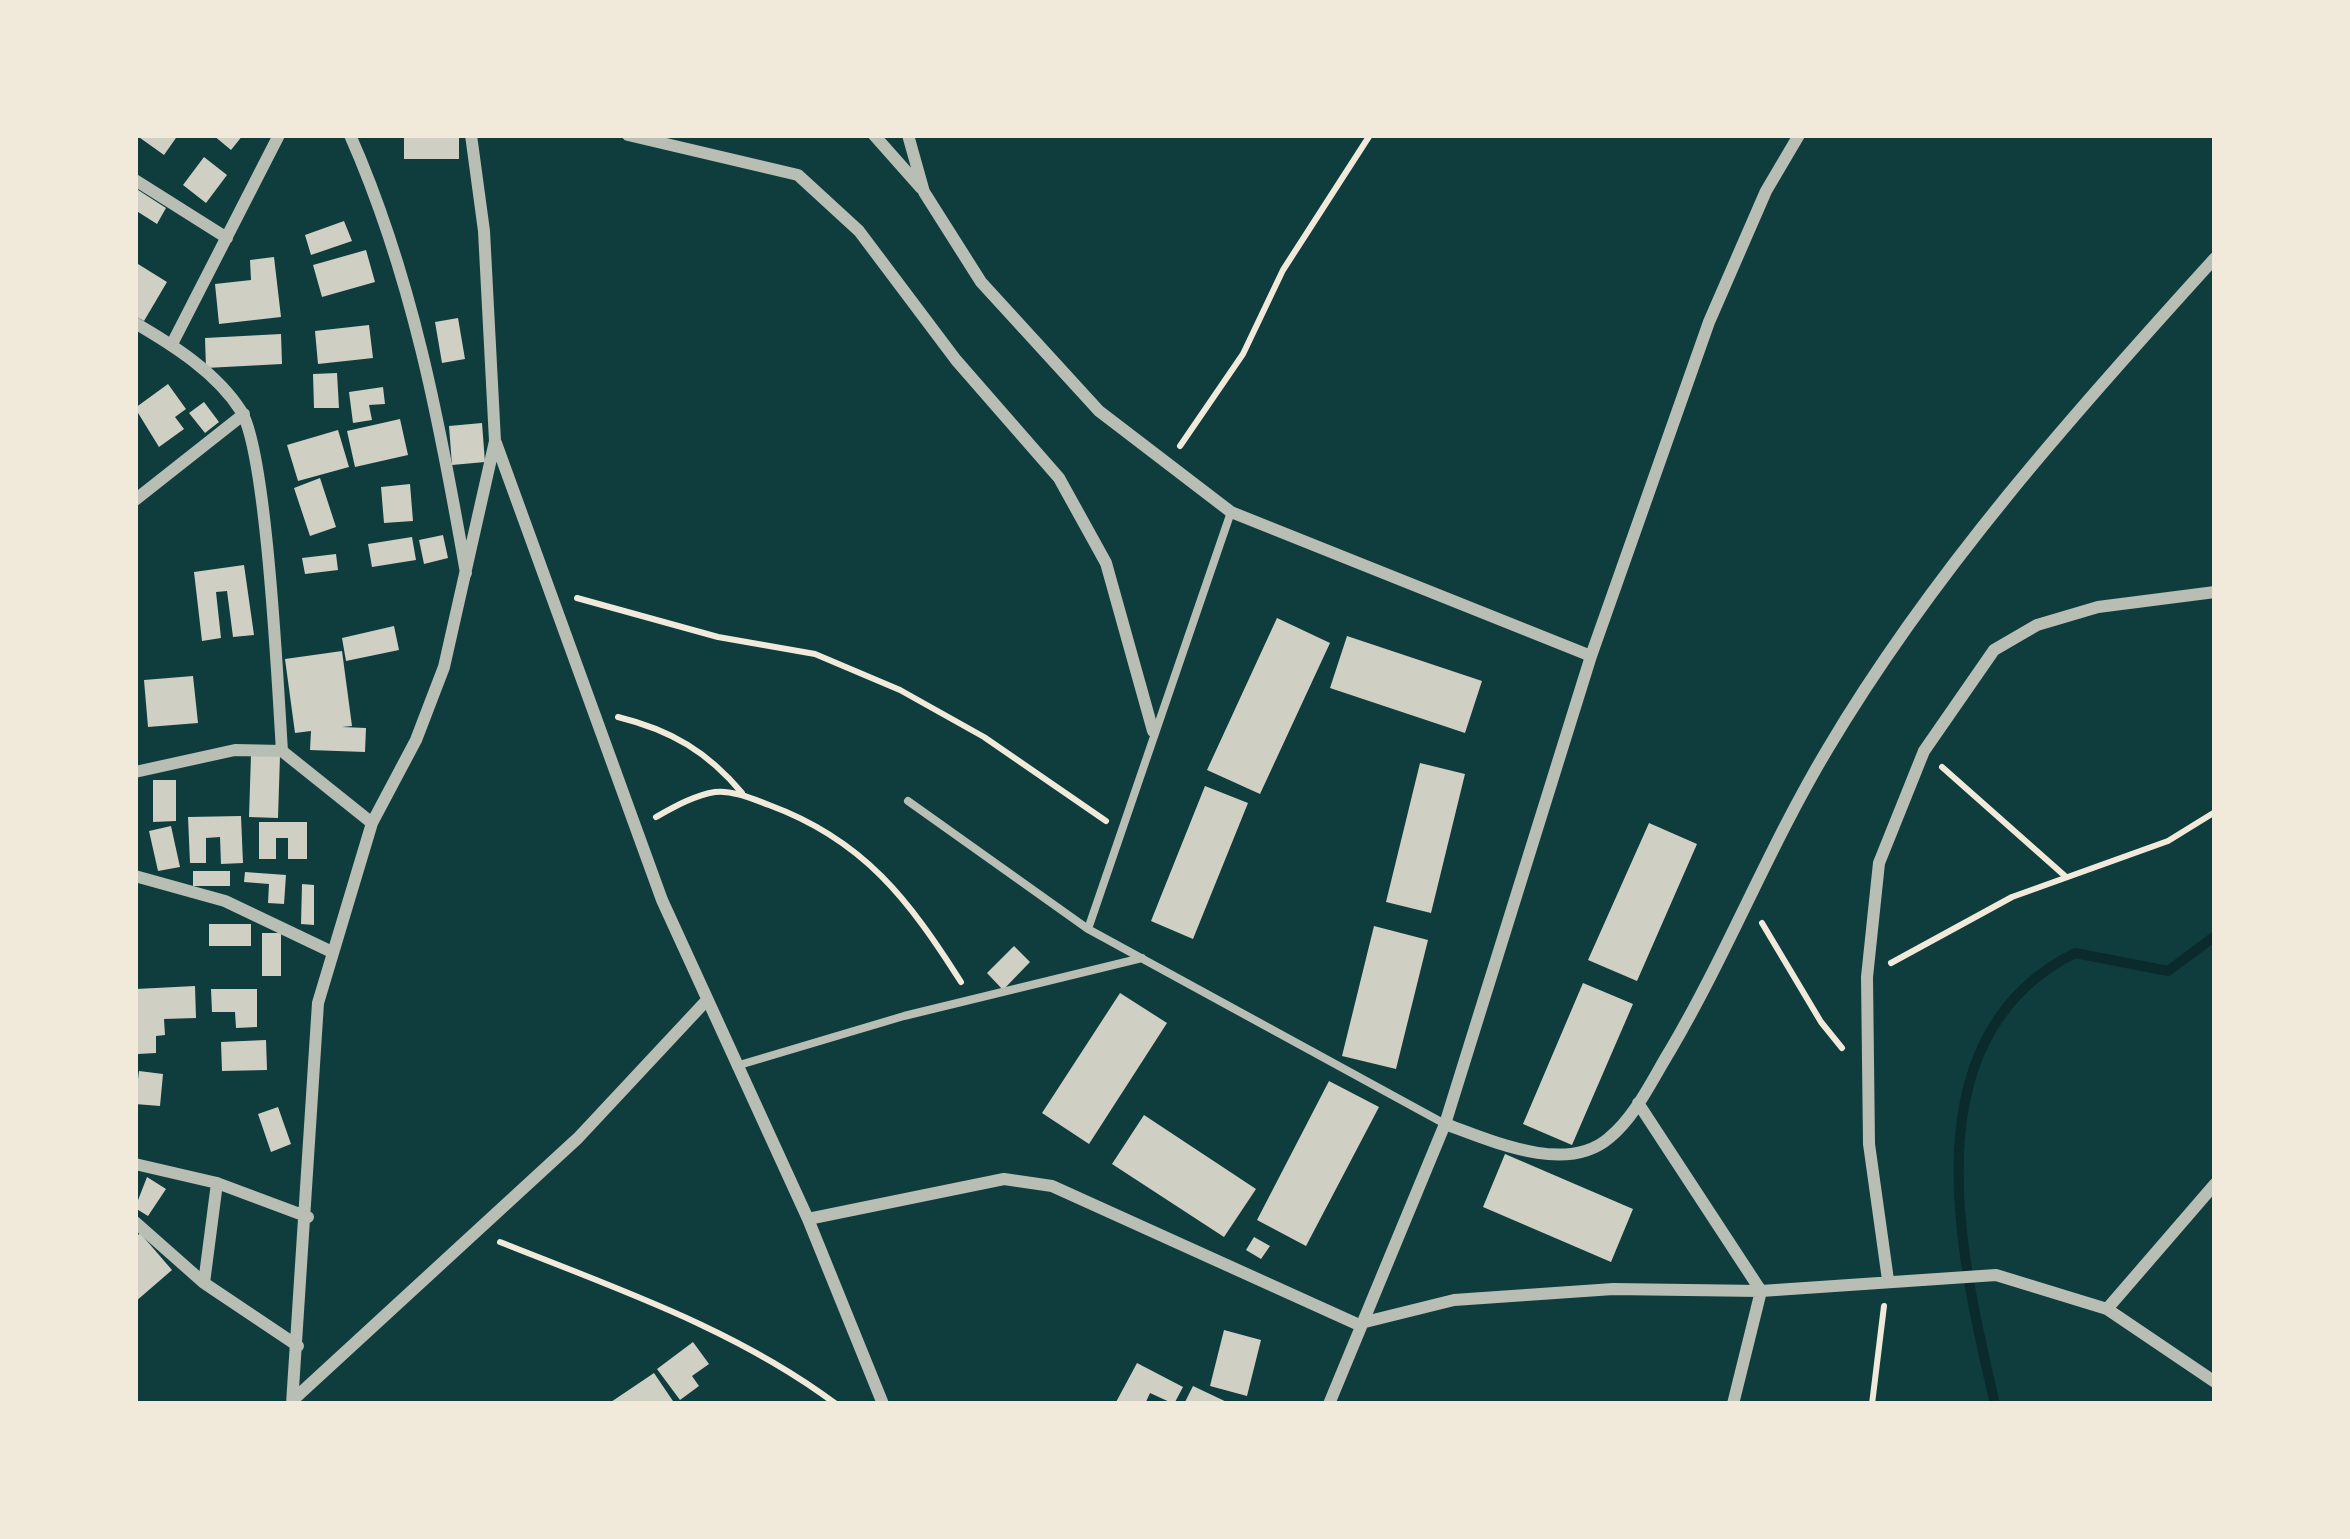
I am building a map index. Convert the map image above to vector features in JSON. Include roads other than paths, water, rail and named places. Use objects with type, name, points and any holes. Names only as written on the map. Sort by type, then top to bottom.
[{"type":"street","points":[[172,344],[279,135]]},
{"type":"street","points":[[350,135],[405,284],[436,406],[468,581]]},
{"type":"street","points":[[292,1402],[308,1217],[311,1060],[332,952],[372,823],[430,704],[468,581],[495,441],[484,231],[472,135]]},
{"type":"street","points":[[628,135],[798,176],[859,231],[956,360],[1059,478],[1106,563],[1153,731]]},
{"type":"street","points":[[874,135],[924,193],[981,283],[1099,411],[1231,512],[1592,656]]},
{"type":"street","points":[[908,135],[924,193]]},
{"type":"street","points":[[1329,1404],[1358,1324],[1445,1124],[1592,656],[1708,322],[1766,191],[1799,135]]},
{"type":"street","points":[[135,180],[226,238]]},
{"type":"street","points":[[1445,1124],[1560,1155],[1586,1153],[1611,1137],[1638,1103],[1750,902],[1826,751],[1934,591],[2088,399],[2215,258]]},
{"type":"street","points":[[135,323],[172,344],[244,414],[268,578],[282,751]]},
{"type":"street","points":[[135,500],[244,414]]},
{"type":"street","points":[[495,441],[636,829],[706,1001],[808,1219],[883,1404]]},
{"type":"street","points":[[1888,1280],[1869,1144],[1868,977],[1879,863],[1924,751],[1994,650],[2037,625],[2098,607],[2215,592]]},
{"type":"street","points":[[135,772],[236,750],[282,751],[372,823]]},
{"type":"street","points":[[135,876],[243,908],[332,952]]},
{"type":"street","points":[[292,1402],[607,1109],[706,1001]]},
{"type":"street","points":[[1638,1103],[1761,1291],[1733,1404]]},
{"type":"street","points":[[135,1164],[217,1183],[308,1217]]},
{"type":"street","points":[[808,1219],[1004,1179],[1052,1186],[1358,1324],[1454,1300],[1613,1288],[1761,1291],[1996,1275],[2107,1309],[2209,1378],[2215,1397]]},
{"type":"street","points":[[204,1283],[217,1183]]},
{"type":"street","points":[[2107,1309],[2215,1184]]},
{"type":"street","points":[[135,1222],[204,1283],[298,1346]]},
{"type":"lane","points":[[1088,928],[1231,512]]},
{"type":"lane","points":[[908,801],[1088,928],[1445,1124]]},
{"type":"lane","points":[[735,1066],[822,1037],[1142,958]]},
{"type":"waterway","points":[[1995,1404],[1969,1284],[1959,1155],[1966,1094],[1986,1038],[2022,991],[2075,953],[2168,971],[2215,936]]}]
